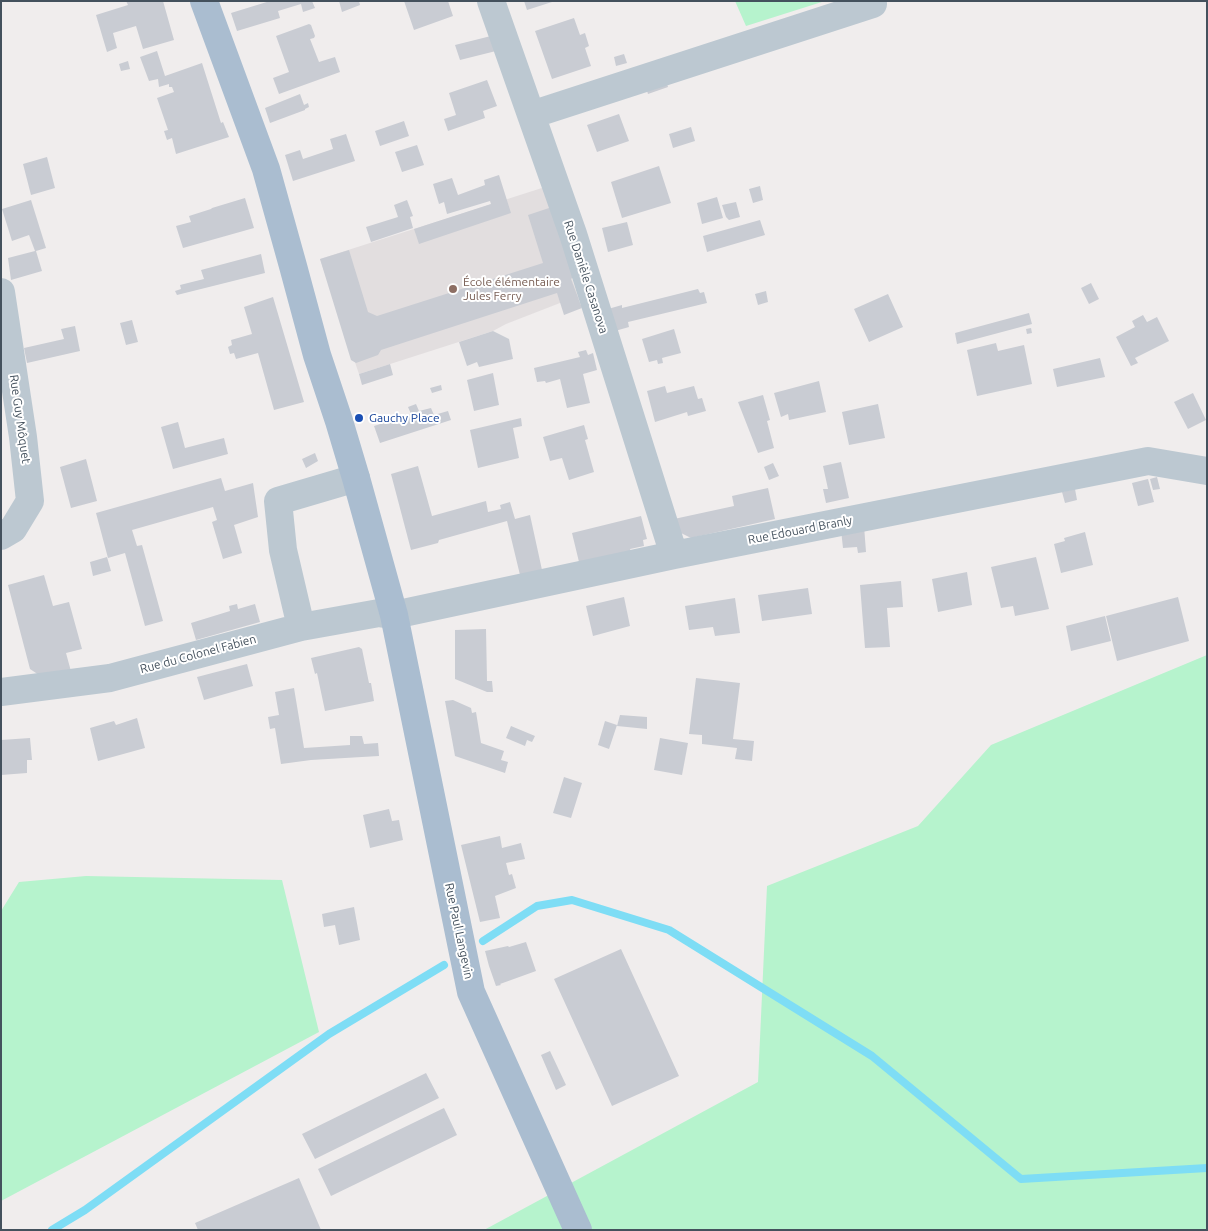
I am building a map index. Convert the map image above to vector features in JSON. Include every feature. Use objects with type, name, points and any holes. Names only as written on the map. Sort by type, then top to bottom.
[{"type":"main road","name":"Rue Paul Langevin","points":[[204,1],[266,169],[317,355],[356,478],[394,615],[471,992],[578,1230]]},
{"type":"street","name":"Rue Danièle Casanova","points":[[491,1],[573,234],[674,555]]},
{"type":"street","points":[[531,115],[873,4]]},
{"type":"street","name":"Rue Guy Môquet","points":[[1,292],[23,437],[30,501],[12,529],[1,536]]},
{"type":"street","name":"Rue Edouard Branly","points":[[394,615],[674,555],[1148,461],[1207,470]]},
{"type":"street","points":[[301,627],[283,550],[278,501],[356,478]]},
{"type":"street","name":"Rue du Colonel Fabien","points":[[2,690],[110,678],[301,627],[379,613],[394,615]]},
{"type":"shaded area","name":"École élémentaire Jules Ferry","points":[[545,187],[575,275],[572,279],[579,299],[560,303],[493,331],[359,374],[320,259]]},
{"type":"green space","points":[[735,1],[825,1],[746,26]]},
{"type":"green space","points":[[1207,655],[1207,1230],[484,1230],[758,1082],[767,886],[918,826],[991,745]]},
{"type":"green space","points":[[86,876],[282,880],[319,1032],[1,1201],[1,911],[19,882]]},
{"type":"building","points":[[126,1],[163,1],[174,40],[143,49],[136,26],[113,33],[117,48],[107,52],[96,15],[128,5]]},
{"type":"building","points":[[270,1],[312,1],[315,8],[303,12],[301,4],[278,11],[280,18],[237,31],[231,13]]},
{"type":"building","points":[[339,1],[359,1],[360,5],[342,12]]},
{"type":"building","points":[[404,1],[448,1],[453,16],[414,30]]},
{"type":"building","points":[[524,1],[552,1],[552,2],[527,10]]},
{"type":"building","points":[[574,18],[580,35],[585,33],[589,46],[585,48],[591,66],[552,79],[535,31]]},
{"type":"building","points":[[309,24],[315,36],[310,39],[319,62],[335,57],[340,72],[279,94],[273,78],[289,72],[276,36]]},
{"type":"building","points":[[491,36],[496,51],[460,60],[455,45]]},
{"type":"building","points":[[157,51],[165,76],[202,63],[221,123],[223,122],[229,137],[176,154],[172,138],[167,140],[164,131],[168,130],[157,98],[174,92],[172,87],[169,87],[169,84],[159,87],[158,79],[149,81],[140,57]]},
{"type":"building","points":[[624,54],[627,63],[616,66],[614,57]]},
{"type":"building","points":[[128,61],[130,69],[121,71],[119,64]]},
{"type":"building","points":[[664,74],[668,87],[648,94],[644,81]]},
{"type":"building","points":[[487,80],[497,106],[483,111],[485,118],[448,131],[444,119],[456,115],[449,93]]},
{"type":"building","points":[[300,94],[304,105],[308,103],[309,107],[270,123],[265,108]]},
{"type":"building","points":[[619,114],[629,141],[597,152],[587,125]]},
{"type":"building","points":[[404,121],[409,136],[380,146],[375,131]]},
{"type":"building","points":[[691,127],[695,141],[673,148],[669,134]]},
{"type":"building","points":[[346,134],[355,161],[293,181],[285,155],[300,150],[303,159],[333,149],[330,139]]},
{"type":"building","points":[[417,145],[424,165],[402,172],[395,152]]},
{"type":"building","points":[[47,157],[55,188],[31,195],[23,164]]},
{"type":"building","points":[[659,166],[671,203],[622,218],[611,182]]},
{"type":"building","points":[[499,175],[511,213],[419,244],[414,229],[491,204],[490,201],[447,214],[444,202],[439,204],[433,184],[452,178],[458,195],[485,185],[484,180]]},
{"type":"building","points":[[760,186],[763,200],[753,203],[749,189]]},
{"type":"building","points":[[717,197],[723,218],[702,224],[697,203]]},
{"type":"building","points":[[245,198],[254,228],[183,248],[176,226],[191,222],[189,216]]},
{"type":"building","points":[[31,200],[46,248],[36,251],[42,271],[11,280],[8,258],[35,251],[29,235],[12,241],[2,209]]},
{"type":"building","points":[[407,200],[413,216],[410,217],[413,228],[371,242],[366,227],[398,217],[394,205]]},
{"type":"building","points":[[736,202],[740,217],[729,220],[722,205]]},
{"type":"building","points":[[552,207],[575,275],[571,279],[582,308],[564,315],[557,293],[381,350],[378,355],[356,363],[351,360],[320,259],[349,250],[368,312],[377,316],[543,263],[528,215]]},
{"type":"building","points":[[760,220],[765,235],[707,252],[703,236]]},
{"type":"building","points":[[627,222],[633,245],[608,252],[602,228]]},
{"type":"building","points":[[261,254],[265,273],[177,295],[175,291],[181,289],[180,285],[204,279],[201,270]]},
{"type":"building","points":[[1091,283],[1099,299],[1089,304],[1081,288]]},
{"type":"building","points":[[698,289],[700,293],[704,292],[707,303],[628,322],[629,327],[615,331],[608,309],[622,305],[622,308]]},
{"type":"building","points":[[766,291],[768,302],[758,305],[755,294]]},
{"type":"building","points":[[888,294],[903,327],[869,342],[854,309]]},
{"type":"building","points":[[273,297],[304,402],[274,410],[258,353],[236,359],[234,353],[230,354],[228,347],[232,345],[231,340],[252,334],[244,307]]},
{"type":"building","points":[[1029,313],[1032,324],[957,344],[955,333]]},
{"type":"building","points":[[1143,315],[1147,322],[1157,317],[1169,341],[1135,358],[1138,363],[1131,366],[1116,337],[1135,327],[1132,321]]},
{"type":"building","points":[[132,320],[138,342],[126,345],[120,323]]},
{"type":"building","points":[[75,326],[80,351],[27,363],[24,348],[64,339],[61,329]]},
{"type":"building","points":[[1031,328],[1032,333],[1027,334],[1026,329]]},
{"type":"building","points":[[674,329],[681,353],[662,358],[663,363],[658,364],[657,360],[649,362],[642,339]]},
{"type":"building","points":[[493,331],[509,339],[513,359],[479,367],[477,362],[467,366],[459,342]]},
{"type":"building","points":[[996,343],[998,351],[1024,345],[1032,384],[977,396],[967,350]]},
{"type":"building","points":[[586,350],[588,355],[593,353],[597,370],[583,374],[590,403],[567,408],[560,379],[546,383],[545,381],[537,382],[534,368],[580,357],[578,352]]},
{"type":"building","points":[[1100,358],[1105,377],[1057,387],[1053,369]]},
{"type":"building","points":[[390,364],[393,375],[362,385],[359,374]]},
{"type":"building","points":[[493,373],[499,405],[474,411],[467,380]]},
{"type":"building","points":[[819,381],[826,412],[789,420],[788,414],[781,417],[774,393]]},
{"type":"building","points":[[441,385],[442,390],[432,393],[430,388]]},
{"type":"building","points":[[665,386],[667,393],[694,386],[698,399],[702,398],[706,411],[688,416],[687,412],[655,422],[647,391]]},
{"type":"building","points":[[1193,393],[1206,420],[1188,429],[1174,402]]},
{"type":"building","points":[[763,395],[770,420],[767,421],[774,448],[758,453],[738,402]]},
{"type":"building","points":[[416,404],[419,411],[431,408],[434,415],[448,411],[451,420],[380,443],[374,426],[411,414],[408,407]]},
{"type":"building","points":[[878,404],[885,438],[849,445],[842,412]]},
{"type":"building","points":[[521,418],[522,426],[513,428],[519,458],[478,468],[470,430]]},
{"type":"building","points":[[178,422],[185,448],[224,438],[228,454],[173,469],[161,427]]},
{"type":"building","points":[[584,425],[588,439],[585,440],[594,472],[569,480],[562,458],[550,461],[543,437]]},
{"type":"building","points":[[315,453],[318,461],[306,468],[302,459]]},
{"type":"building","points":[[86,459],[97,501],[71,508],[60,467]]},
{"type":"building","points":[[841,462],[849,498],[826,503],[823,489],[828,489],[823,466]]},
{"type":"building","points":[[773,463],[779,476],[769,480],[764,467]]},
{"type":"building","points":[[418,466],[432,516],[486,501],[488,512],[501,509],[500,505],[510,502],[515,519],[530,515],[542,570],[520,575],[507,521],[411,550],[391,474]]},
{"type":"building","points":[[1157,477],[1160,489],[1153,490],[1150,479]]},
{"type":"building","points":[[221,478],[225,491],[253,483],[258,517],[234,525],[242,553],[223,559],[212,522],[217,520],[213,507],[132,530],[137,546],[142,545],[163,621],[145,626],[125,553],[108,558],[96,513]]},
{"type":"building","points":[[1148,479],[1154,502],[1138,506],[1132,483]]},
{"type":"building","points":[[768,488],[775,519],[691,538],[677,531],[674,519],[734,506],[732,496]]},
{"type":"building","points":[[1075,489],[1077,500],[1065,503],[1062,492]]},
{"type":"building","points":[[641,516],[647,539],[643,540],[644,546],[630,549],[631,551],[579,562],[572,533]]},
{"type":"building","points":[[864,526],[866,552],[858,553],[857,547],[843,548],[841,530]]},
{"type":"building","points":[[1085,532],[1093,565],[1061,573],[1054,544],[1065,541],[1064,538]]},
{"type":"building","points":[[107,557],[111,571],[93,576],[90,562]]},
{"type":"building","points":[[1036,557],[1049,609],[1015,616],[1013,606],[1001,608],[991,567]]},
{"type":"building","points":[[967,572],[972,605],[938,612],[932,579]]},
{"type":"building","points":[[44,575],[53,606],[69,602],[82,649],[66,653],[72,675],[42,677],[30,669],[8,585]]},
{"type":"building","points":[[901,581],[903,607],[887,608],[890,647],[865,648],[860,585]]},
{"type":"building","points":[[808,588],[812,614],[762,621],[758,595]]},
{"type":"building","points":[[624,597],[630,626],[593,636],[586,606]]},
{"type":"building","points":[[1178,597],[1189,641],[1117,661],[1106,616]]},
{"type":"building","points":[[735,598],[740,633],[715,636],[713,627],[689,630],[685,606]]},
{"type":"building","points":[[237,604],[238,609],[255,604],[260,622],[196,640],[191,623],[230,611],[229,606]]},
{"type":"building","points":[[1105,616],[1111,641],[1071,651],[1066,626]]},
{"type":"building","points":[[486,629],[487,681],[492,681],[493,692],[487,692],[455,679],[455,630]]},
{"type":"building","points":[[359,647],[362,649],[374,701],[325,711],[317,673],[315,674],[311,658]]},
{"type":"building","points":[[247,664],[253,686],[204,700],[197,677]]},
{"type":"building","points":[[696,678],[740,683],[733,739],[754,741],[752,761],[735,759],[737,748],[702,744],[702,735],[689,734]]},
{"type":"building","points":[[294,688],[304,748],[350,745],[350,736],[362,736],[364,744],[378,743],[379,756],[311,760],[281,764],[275,728],[270,729],[268,717],[279,715],[275,692]]},
{"type":"building","points":[[453,700],[471,708],[472,713],[476,712],[481,743],[504,751],[501,760],[508,762],[505,773],[455,756],[445,701]]},
{"type":"building","points":[[620,715],[647,717],[647,729],[617,726]]},
{"type":"building","points":[[137,718],[145,748],[98,761],[90,728],[114,721],[116,725]]},
{"type":"building","points":[[605,721],[617,725],[609,749],[598,745]]},
{"type":"building","points":[[511,726],[535,736],[532,742],[527,740],[525,746],[506,738]]},
{"type":"building","points":[[30,738],[32,760],[27,760],[27,773],[1,775],[1,740]]},
{"type":"building","points":[[660,738],[688,743],[682,775],[654,770]]},
{"type":"building","points":[[564,777],[582,783],[571,818],[553,813]]},
{"type":"building","points":[[389,809],[392,821],[399,820],[403,840],[370,848],[363,815]]},
{"type":"building","points":[[500,836],[502,848],[521,843],[525,859],[506,863],[509,875],[512,874],[516,888],[495,896],[500,918],[480,922],[461,845]]},
{"type":"building","points":[[354,907],[360,940],[339,945],[335,925],[324,927],[322,914]]},
{"type":"building","points":[[526,942],[536,971],[496,986],[485,951]]},
{"type":"building","points":[[621,949],[679,1076],[612,1106],[554,979]]},
{"type":"building","points":[[550,1051],[566,1085],[556,1090],[541,1055]]},
{"type":"building","points":[[426,1073],[439,1098],[315,1159],[302,1134]]},
{"type":"building","points":[[444,1108],[457,1135],[331,1196],[318,1169]]},
{"type":"building","points":[[299,1178],[321,1230],[198,1230],[195,1223]]},
{"type":"waterway","points":[[483,941],[537,906],[572,900],[669,930],[872,1056],[1021,1179],[1207,1168]]},
{"type":"waterway","points":[[52,1230],[85,1210],[329,1034],[444,965]]},
{"type":"place","name":"École élémentaire Jules Ferry","points":[[453,289]]},
{"type":"place","name":"Gauchy Place","points":[[359,418]]}]
